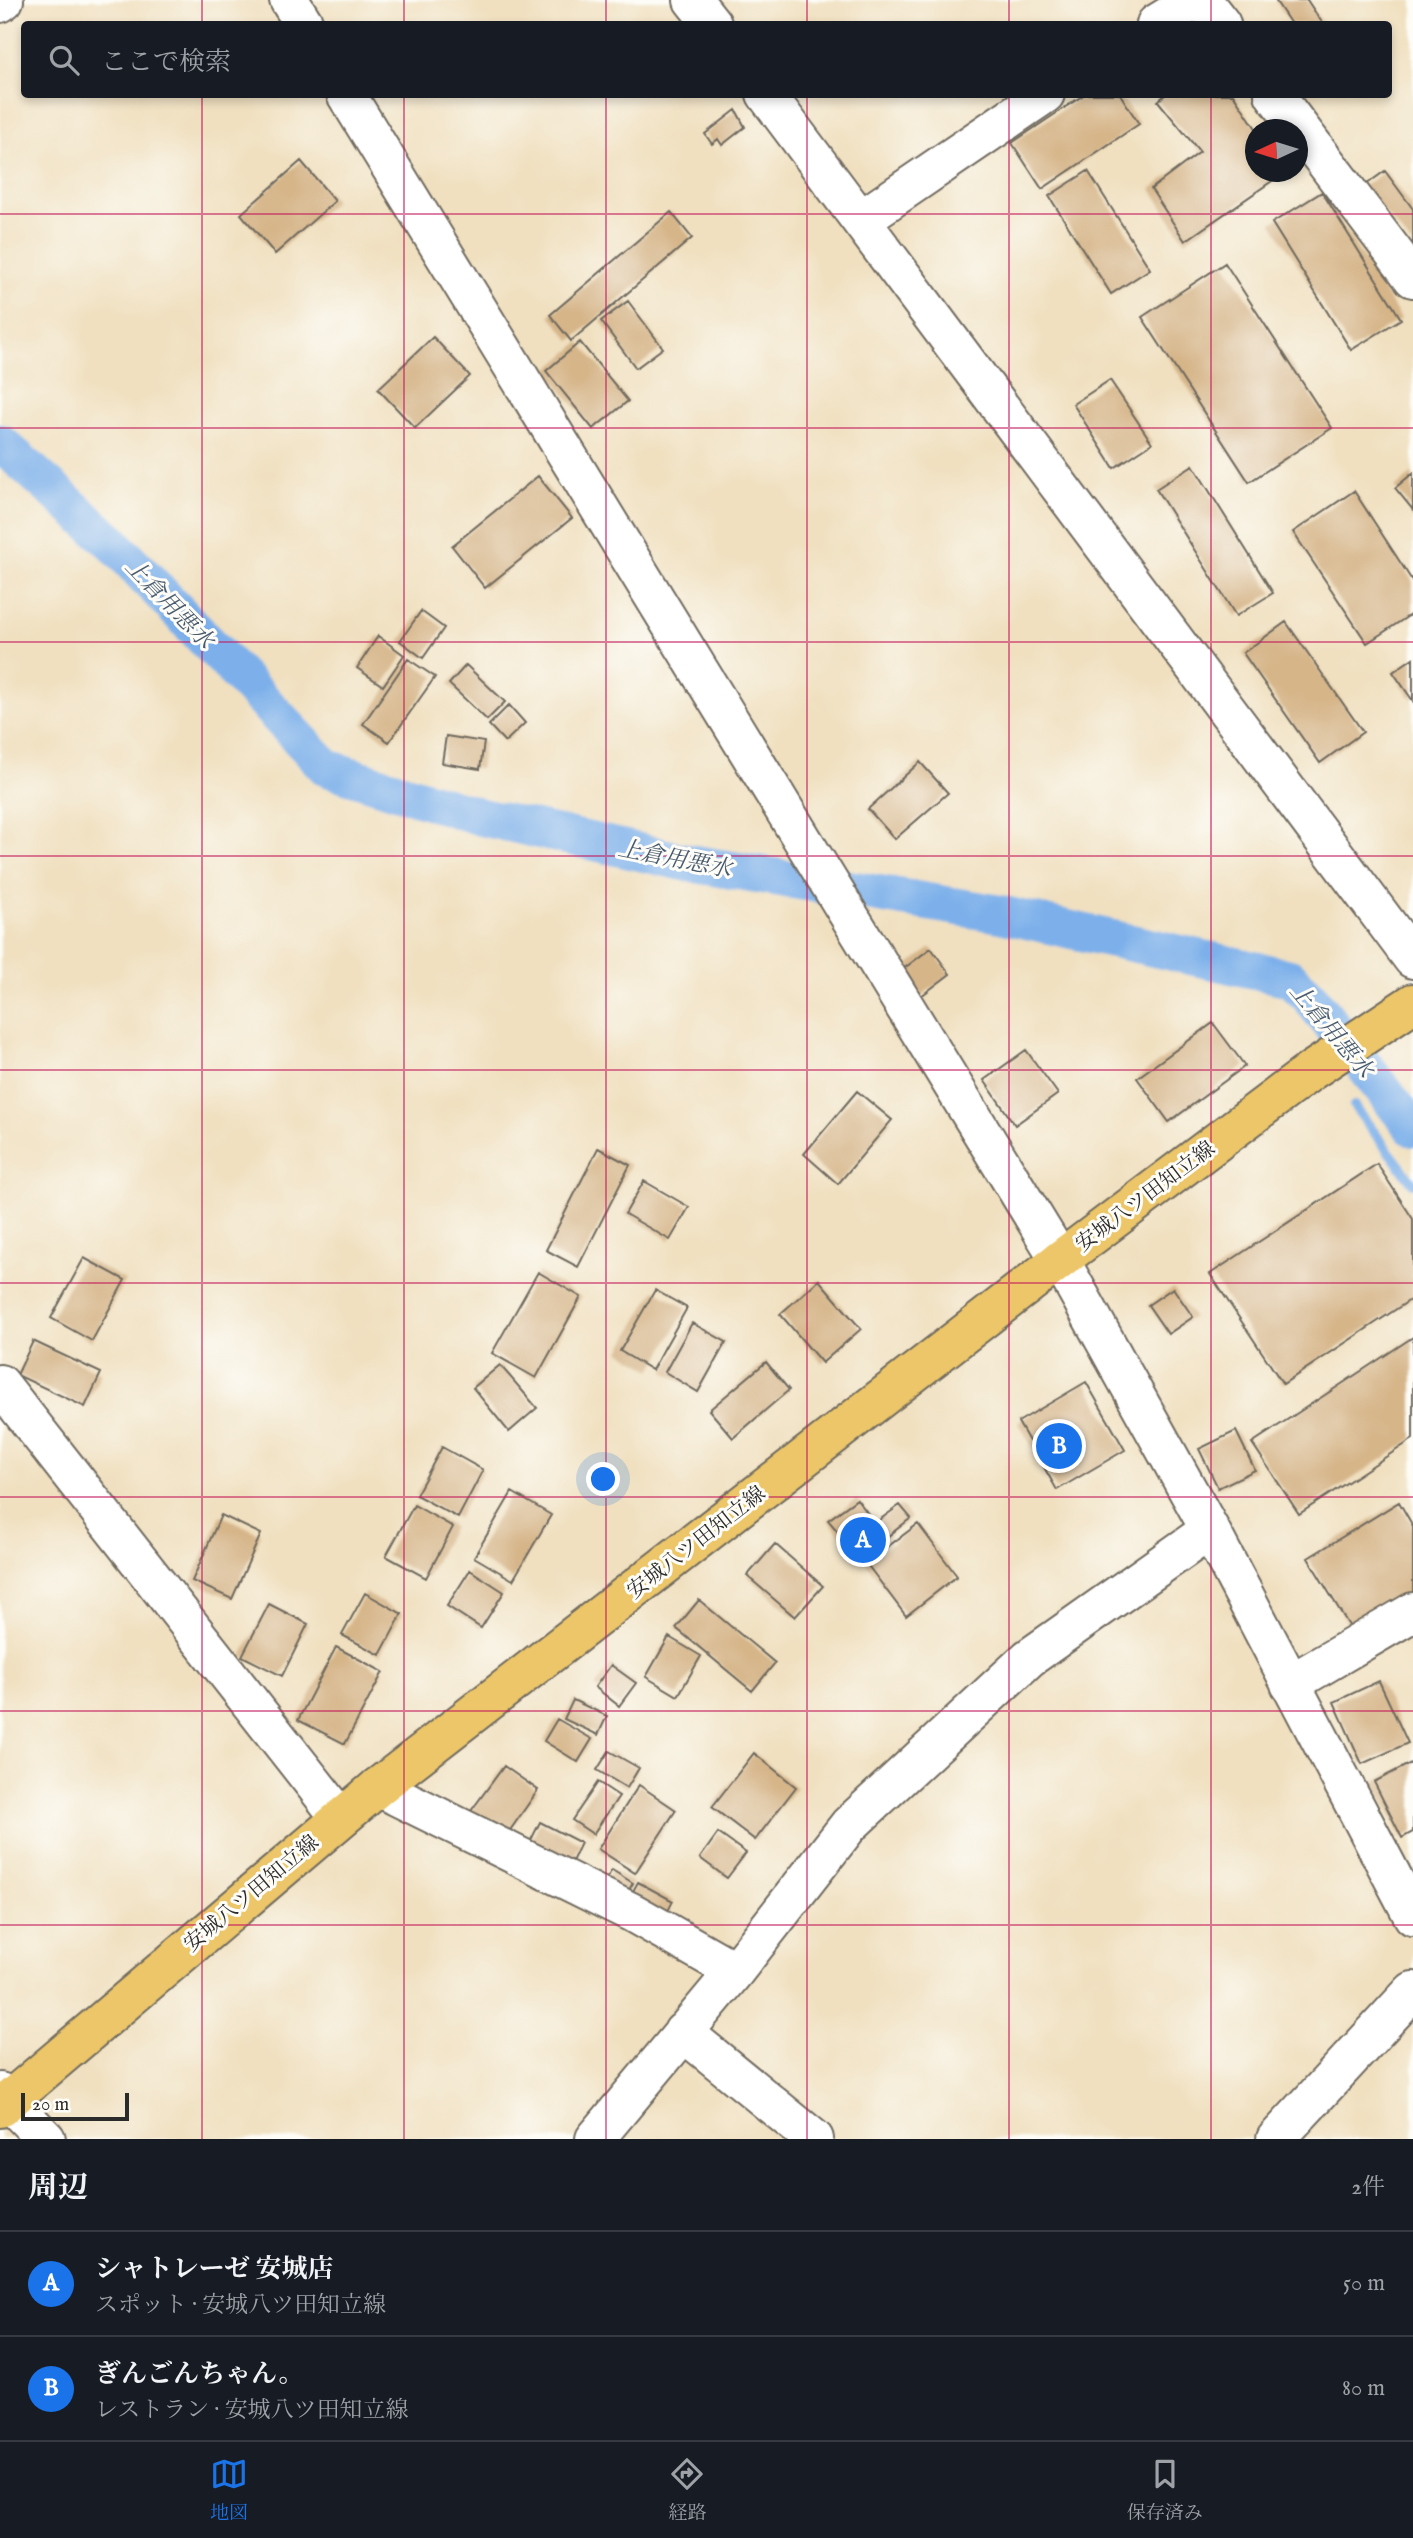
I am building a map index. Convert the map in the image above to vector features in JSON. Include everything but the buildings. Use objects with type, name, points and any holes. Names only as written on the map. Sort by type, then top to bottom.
[{"type":"main road","name":"安城八ツ田知立線","points":[[3,2100],[378,1787],[1060,1260],[1311,1071],[1413,1003]]},
{"type":"street","points":[[289,0],[302,21]]},
{"type":"street","points":[[693,0],[710,21]]},
{"type":"street","points":[[1161,21],[1195,0]]},
{"type":"street","points":[[1202,0],[1219,21]]},
{"type":"street","points":[[348,98],[1060,1260],[1210,1530],[1413,1916]]},
{"type":"street","points":[[769,98],[1413,959]]},
{"type":"street","points":[[862,219],[1039,98]]},
{"type":"street","points":[[1277,98],[1413,278]]},
{"type":"street","points":[[0,1384],[340,1817]]},
{"type":"street","points":[[596,2139],[859,1815],[1029,1658],[1210,1530]]},
{"type":"street","points":[[1290,1684],[1413,1612]]},
{"type":"street","points":[[378,1787],[633,1913],[735,1971]]},
{"type":"street","points":[[1276,2139],[1413,1992]]},
{"type":"street","points":[[683,2032],[814,2139]]},
{"type":"street","points":[[3,2100],[46,2139]]},
{"type":"waterway","name":"上倉用悪水","points":[[0,443],[114,544],[327,768],[481,817],[689,863],[995,913],[1290,978],[1308,995],[1413,1128]]},
{"type":"waterway","points":[[1354,1106],[1413,1183]]},
{"type":"place","name":"ぎんごんちゃん。","points":[[1059,1446]]},
{"type":"place","name":"シャトレーゼ 安城店","points":[[863,1540]]}]
